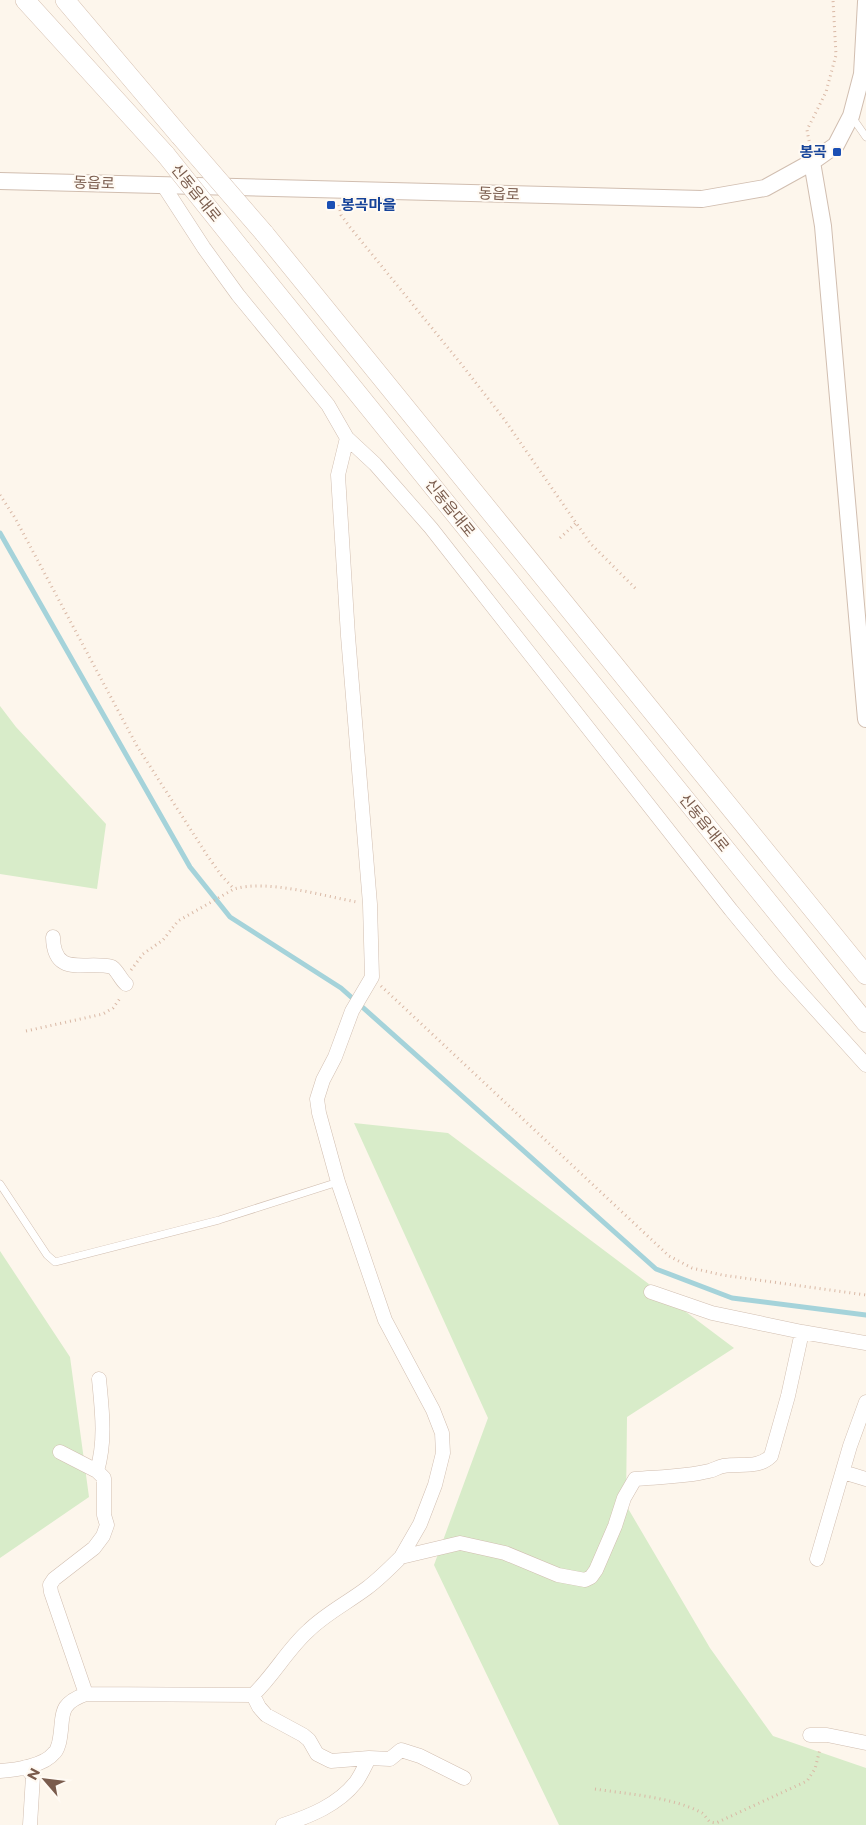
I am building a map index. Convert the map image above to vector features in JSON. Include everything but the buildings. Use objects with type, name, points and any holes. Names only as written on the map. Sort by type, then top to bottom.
[{"type":"main road","name":"신동읍대로","points":[[25,0],[166,155],[866,1023]]},
{"type":"main road","name":"신동읍대로","points":[[65,0],[264,233],[866,975]]},
{"type":"street","name":"동읍로","points":[[0,181],[702,199],[765,188],[812,162],[836,145],[851,116],[862,74],[866,2]]},
{"type":"street","points":[[812,162],[823,226],[866,718]]},
{"type":"street","points":[[164,185],[204,248],[238,295],[328,405],[347,438],[375,464],[431,528],[731,910],[782,972],[866,1066]]},
{"type":"street","points":[[0,1771],[26,1767],[48,1759],[54,1753],[60,1737],[61,1717],[65,1708],[71,1700],[86,1694],[253,1695],[266,1683],[294,1645],[309,1629],[388,1571],[400,1557],[420,1524],[435,1485],[443,1453],[442,1433],[433,1410],[385,1320],[338,1182],[316,1099],[352,1011],[369,981],[370,904],[348,636],[338,475],[347,438]]},
{"type":"street","points":[[53,937],[53,949],[59,959],[73,965],[112,967],[126,984]]},
{"type":"street","points":[[651,1292],[712,1313],[866,1343]]},
{"type":"street","points":[[400,1557],[460,1543],[505,1553],[558,1575],[585,1580],[591,1577],[596,1570],[615,1526],[624,1498],[635,1479],[682,1476],[711,1471],[723,1466],[758,1464],[765,1462],[771,1456],[788,1396],[802,1332]]},
{"type":"street","points":[[97,1471],[101,1459],[104,1427],[99,1379]]},
{"type":"street","points":[[817,1559],[850,1446],[866,1402]]},
{"type":"street","points":[[60,1452],[97,1471],[104,1478],[104,1515],[107,1525],[104,1536],[94,1548],[54,1579],[50,1585],[50,1592],[86,1694]]},
{"type":"street","points":[[843,1472],[866,1479]]},
{"type":"street","points":[[253,1695],[259,1707],[266,1715],[303,1735],[309,1740],[317,1754],[332,1760],[390,1759],[401,1750],[420,1756],[464,1778]]},
{"type":"street","points":[[810,1735],[827,1735],[866,1743]]},
{"type":"street","points":[[283,1825],[308,1816],[342,1798],[357,1781],[369,1758]]},
{"type":"street","points":[[26,1767],[33,1776],[30,1825]]},
{"type":"lane","points":[[851,116],[866,137]]},
{"type":"lane","points":[[0,1184],[47,1256],[55,1262],[219,1220],[338,1182]]},
{"type":"path","points":[[812,162],[807,130],[826,92],[836,55],[833,0]]},
{"type":"path","points":[[339,189],[341,215],[504,419],[590,542],[637,590]]},
{"type":"path","points":[[0,496],[15,518],[137,746],[206,856],[234,888]]},
{"type":"path","points":[[560,538],[576,523]]},
{"type":"path","points":[[207,905],[234,888],[250,886],[271,886],[370,904]]},
{"type":"path","points":[[369,981],[669,1256],[692,1268],[722,1275],[866,1295]]},
{"type":"path","points":[[595,1789],[654,1798],[680,1805],[704,1814],[710,1822],[716,1823],[807,1781],[815,1769],[822,1742],[827,1735]]},
{"type":"green space","points":[[0,706],[16,727],[106,824],[97,889],[0,874]]},
{"type":"green space","points":[[354,1123],[448,1133],[734,1348],[627,1417],[626,1505],[710,1648],[773,1736],[866,1768],[866,1825],[559,1825],[434,1565],[488,1418]]},
{"type":"green space","points":[[0,1251],[70,1357],[89,1497],[0,1558]]},
{"type":"waterway","points":[[0,533],[190,867],[230,917],[341,988],[656,1269],[732,1298],[866,1315]]},
{"type":"place","name":"봉곡","points":[[837,152]]},
{"type":"place","name":"봉곡마을","points":[[331,205]]}]
